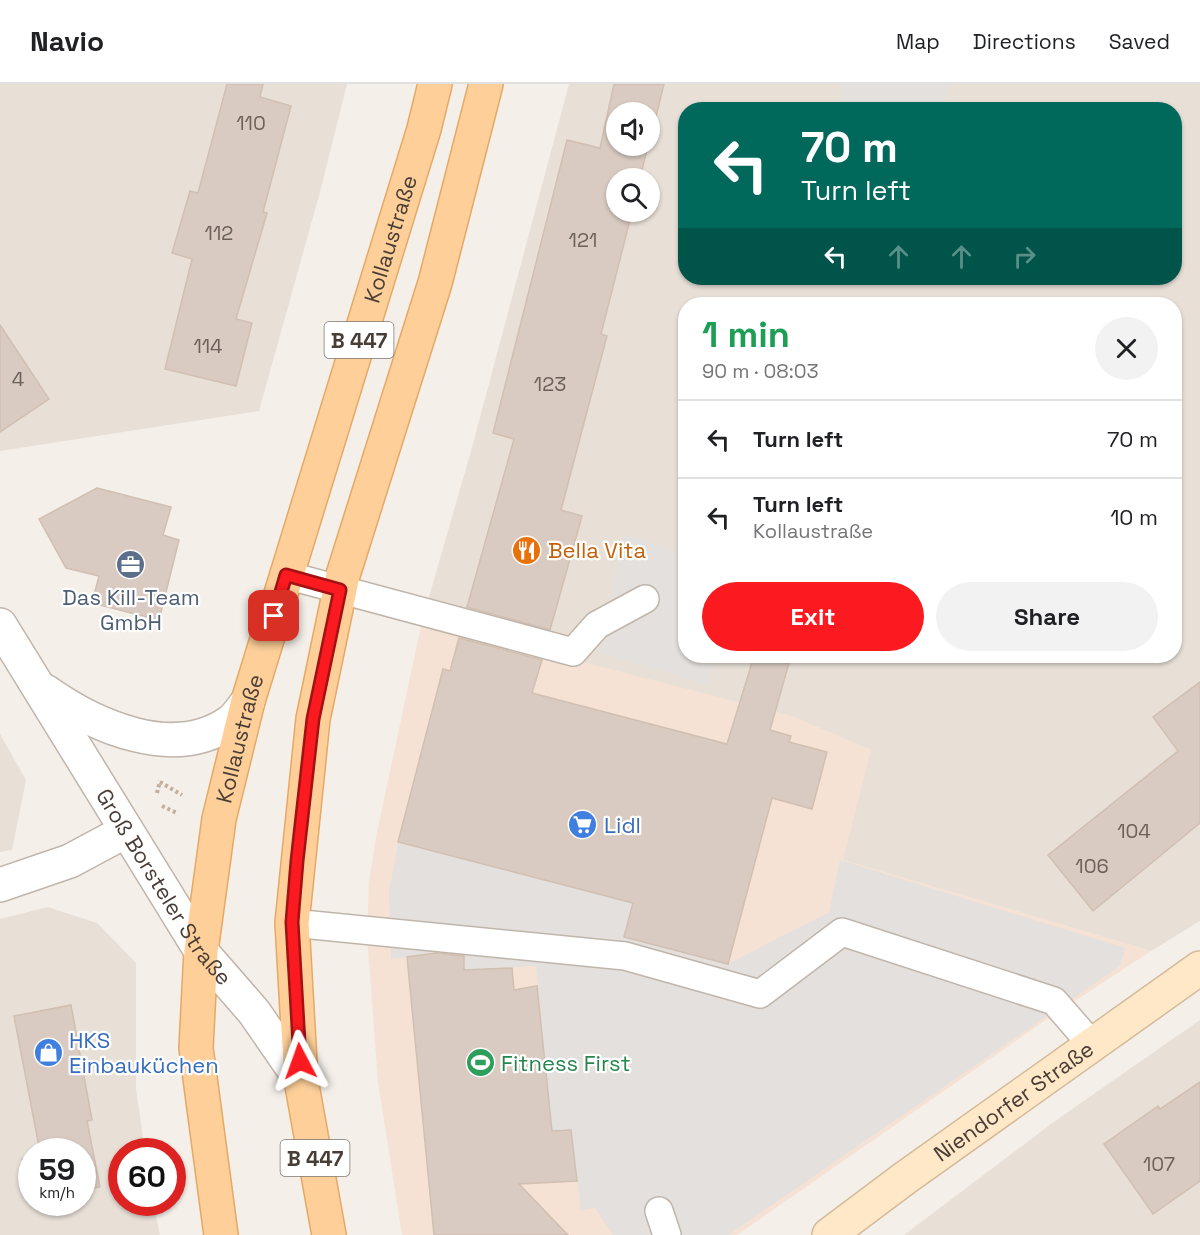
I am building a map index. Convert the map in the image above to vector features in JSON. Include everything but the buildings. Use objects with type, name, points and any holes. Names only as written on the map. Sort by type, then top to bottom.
[{"type":"main road","name":"Kollaustraße","points":[[221,1235],[196,1048],[201,951],[225,787],[286,575],[421,140],[435,84]]},
{"type":"main road","name":"B 447","points":[[329,1235],[301,1080],[292,922],[313,719],[340,590],[435,283],[486,84]]},
{"type":"main road","name":"Niendorfer Straße","points":[[829,1235],[905,1178],[1200,968]]},
{"type":"street","name":"Groß Borsteler Straße","points":[[0,625],[201,951],[254,1012],[301,1080]]},
{"type":"street","name":"Groß Borsteler Straße","points":[[37,685],[88,718],[120,731],[158,738],[180,739],[208,733],[231,721],[249,701]]},
{"type":"street","points":[[0,885],[70,861],[126,831]]},
{"type":"lane","points":[[286,575],[573,652],[597,625],[645,599]]},
{"type":"lane","points":[[292,922],[625,956],[760,994],[842,932],[1054,1001],[1093,1046]]},
{"type":"path","points":[[160,782],[179,793]]},
{"type":"shaded area","points":[[0,84],[347,84],[320,192],[259,411],[0,451]]},
{"type":"shaded area","points":[[569,84],[1200,84],[1200,921],[1151,951],[842,860],[870,750],[422,621],[471,451]]},
{"type":"shaded area","points":[[844,84],[948,84],[944,102],[840,102]]},
{"type":"shaded area","points":[[625,534],[678,552],[678,663],[714,663],[707,684],[598,652]]},
{"type":"shaded area","points":[[422,621],[792,716],[871,750],[843,860],[1151,951],[1046,1020],[737,1235],[402,1235],[378,1082],[367,936],[369,882],[376,837]]},
{"type":"shaded area","points":[[0,734],[26,780],[12,850],[0,852]]},
{"type":"shaded area","points":[[398,843],[633,903],[624,937],[728,964],[829,912],[840,860],[1125,948],[1120,966],[728,1235],[613,1235],[595,1208],[581,1210],[571,1130],[552,1131],[536,966],[464,970],[463,950],[391,959],[389,892]]},
{"type":"shaded area","points":[[48,907],[97,923],[136,963],[136,1088],[143,1138],[108,1138],[108,1216],[156,1216],[160,1235],[0,1235],[0,919]]},
{"type":"shaded area","points":[[1200,1020],[1200,1235],[904,1235],[1055,1121]]},
{"type":"place","name":"Bella Vita","points":[[527,550]]},
{"type":"place","name":"Das Kill-Team GmbH","points":[[131,565]]},
{"type":"place","name":"Lidl","points":[[583,825]]},
{"type":"place","name":"HKS Einbauküchen","points":[[48,1053]]},
{"type":"place","name":"Fitness First","points":[[480,1063]]},
{"type":"route","points":[[274,616],[286,575],[340,590],[313,719],[297,861],[292,922],[300,1061]]}]
